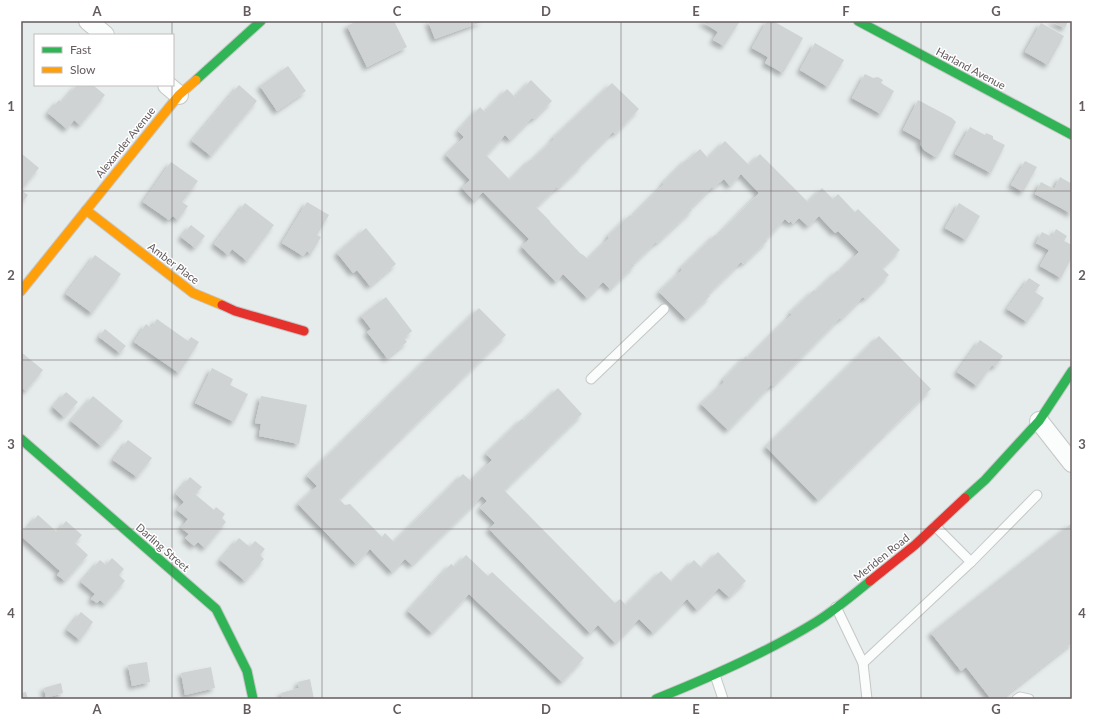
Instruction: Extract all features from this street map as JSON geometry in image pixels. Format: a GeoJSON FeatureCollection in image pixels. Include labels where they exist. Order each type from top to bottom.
{"type":"FeatureCollection","features":[{"type":"Feature","properties":{"kind":"street"},"geometry":{"type":"LineString","coordinates":[[88,21],[104,34]]}},
{"type":"Feature","properties":{"kind":"street","name":"Alexander Avenue"},"geometry":{"type":"LineString","coordinates":[[22,287],[86,210],[173,90],[261,21]]}},
{"type":"Feature","properties":{"kind":"street","name":"Harland Avenue"},"geometry":{"type":"LineString","coordinates":[[858,21],[1072,135]]}},
{"type":"Feature","properties":{"kind":"street","name":"Amber Place"},"geometry":{"type":"LineString","coordinates":[[86,210],[193,293],[235,311],[304,331]]}},
{"type":"Feature","properties":{"kind":"street","name":"Meriden Road"},"geometry":{"type":"LineString","coordinates":[[656,699],[714,675],[781,642],[817,621],[915,545],[985,480],[1039,421],[1072,371]]}},
{"type":"Feature","properties":{"kind":"street"},"geometry":{"type":"LineString","coordinates":[[1039,421],[1072,463]]}},
{"type":"Feature","properties":{"kind":"street","name":"Darling Street"},"geometry":{"type":"LineString","coordinates":[[21,440],[216,609],[247,671],[253,699]]}},
{"type":"Feature","properties":{"kind":"lane"},"geometry":{"type":"LineString","coordinates":[[591,379],[664,309]]}},
{"type":"Feature","properties":{"kind":"lane"},"geometry":{"type":"LineString","coordinates":[[863,664],[971,562],[1037,495]]}},
{"type":"Feature","properties":{"kind":"lane"},"geometry":{"type":"LineString","coordinates":[[935,526],[971,562]]}},
{"type":"Feature","properties":{"kind":"lane"},"geometry":{"type":"LineString","coordinates":[[836,607],[863,664],[867,699]]}},
{"type":"Feature","properties":{"kind":"lane"},"geometry":{"type":"LineString","coordinates":[[714,675],[723,699]]}},
{"type":"Feature","properties":{"kind":"lane"},"geometry":{"type":"LineString","coordinates":[[1017,699],[1020,697],[1029,699]]}},
{"type":"Feature","properties":{"kind":"building"},"geometry":{"type":"Polygon","coordinates":[[[357,21],[394,21],[407,47],[367,67],[347,26],[357,21]]]}},
{"type":"Feature","properties":{"kind":"building"},"geometry":{"type":"Polygon","coordinates":[[[428,21],[484,21],[435,39],[428,21]]]}},
{"type":"Feature","properties":{"kind":"building"},"geometry":{"type":"Polygon","coordinates":[[[701,21],[740,21],[724,46],[713,40],[718,32],[701,21]]]}},
{"type":"Feature","properties":{"kind":"building"},"geometry":{"type":"Polygon","coordinates":[[[767,21],[773,21],[803,38],[783,73],[765,63],[768,57],[752,48],[767,21]]]}},
{"type":"Feature","properties":{"kind":"building"},"geometry":{"type":"Polygon","coordinates":[[[1050,21],[1068,21],[1065,28],[1050,21]]]}},
{"type":"Feature","properties":{"kind":"building"},"geometry":{"type":"Polygon","coordinates":[[[1041,23],[1064,36],[1048,65],[1025,52],[1041,23]]]}},
{"type":"Feature","properties":{"kind":"building"},"geometry":{"type":"Polygon","coordinates":[[[815,43],[844,60],[828,87],[800,70],[815,43]]]}},
{"type":"Feature","properties":{"kind":"building"},"geometry":{"type":"Polygon","coordinates":[[[288,66],[306,91],[277,111],[260,86],[288,66]]]}},
{"type":"Feature","properties":{"kind":"building"},"geometry":{"type":"Polygon","coordinates":[[[865,74],[873,78],[878,77],[883,80],[881,83],[894,91],[881,114],[852,98],[865,74]]]}},
{"type":"Feature","properties":{"kind":"building"},"geometry":{"type":"Polygon","coordinates":[[[531,80],[552,101],[510,140],[505,135],[486,155],[510,180],[612,83],[639,109],[615,134],[613,132],[581,164],[582,165],[536,207],[581,254],[588,259],[609,238],[608,236],[630,215],[632,216],[687,159],[688,160],[700,149],[708,158],[725,141],[749,165],[760,154],[808,202],[822,188],[833,199],[838,194],[855,212],[858,209],[900,250],[882,268],[889,275],[865,299],[863,297],[841,319],[840,318],[773,386],[770,386],[728,430],[701,404],[724,382],[723,380],[746,356],[748,358],[792,314],[790,313],[814,290],[816,291],[838,270],[839,272],[859,252],[838,231],[835,233],[819,216],[808,226],[799,218],[793,224],[791,221],[789,223],[785,219],[766,239],[767,241],[743,264],[741,262],[708,294],[710,296],[686,319],[659,292],[682,270],[681,268],[716,234],[717,236],[759,193],[741,174],[730,186],[724,179],[713,188],[712,187],[691,208],[692,210],[633,264],[635,265],[610,289],[603,282],[587,298],[563,274],[556,282],[522,247],[529,239],[483,192],[474,201],[462,188],[470,180],[446,155],[464,137],[458,131],[480,107],[485,112],[507,89],[515,97],[531,80]]]}},
{"type":"Feature","properties":{"kind":"building"},"geometry":{"type":"Polygon","coordinates":[[[239,85],[257,101],[211,156],[192,141],[239,85]]]}},
{"type":"Feature","properties":{"kind":"building"},"geometry":{"type":"Polygon","coordinates":[[[76,86],[94,86],[105,95],[80,125],[74,120],[67,129],[48,113],[59,100],[62,102],[76,86]]]}},
{"type":"Feature","properties":{"kind":"building"},"geometry":{"type":"Polygon","coordinates":[[[918,100],[952,118],[956,122],[940,153],[935,157],[924,150],[920,144],[921,140],[903,130],[918,100]]]}},
{"type":"Feature","properties":{"kind":"building"},"geometry":{"type":"Polygon","coordinates":[[[970,127],[985,135],[986,133],[993,136],[993,139],[1005,145],[991,173],[955,154],[970,127]]]}},
{"type":"Feature","properties":{"kind":"building"},"geometry":{"type":"Polygon","coordinates":[[[21,153],[39,168],[21,190],[21,153]]]}},
{"type":"Feature","properties":{"kind":"building"},"geometry":{"type":"Polygon","coordinates":[[[1025,161],[1037,167],[1023,192],[1011,185],[1025,161]]]}},
{"type":"Feature","properties":{"kind":"building"},"geometry":{"type":"Polygon","coordinates":[[[171,162],[198,181],[182,202],[188,206],[178,220],[173,216],[169,220],[143,202],[171,162]]]}},
{"type":"Feature","properties":{"kind":"building"},"geometry":{"type":"Polygon","coordinates":[[[1060,177],[1072,184],[1072,214],[1035,194],[1041,182],[1054,189],[1060,177]]]}},
{"type":"Feature","properties":{"kind":"building"},"geometry":{"type":"Polygon","coordinates":[[[21,190],[28,195],[21,204],[21,190]]]}},
{"type":"Feature","properties":{"kind":"building"},"geometry":{"type":"Polygon","coordinates":[[[307,202],[329,215],[317,235],[321,237],[311,254],[307,251],[303,256],[282,243],[307,202]]]}},
{"type":"Feature","properties":{"kind":"building"},"geometry":{"type":"Polygon","coordinates":[[[245,203],[274,225],[247,261],[232,249],[228,255],[214,244],[245,203]]]}},
{"type":"Feature","properties":{"kind":"building"},"geometry":{"type":"Polygon","coordinates":[[[959,203],[980,216],[966,240],[945,228],[959,203]]]}},
{"type":"Feature","properties":{"kind":"building"},"geometry":{"type":"Polygon","coordinates":[[[191,225],[205,236],[195,248],[181,237],[191,225]]]}},
{"type":"Feature","properties":{"kind":"building"},"geometry":{"type":"Polygon","coordinates":[[[366,228],[396,264],[370,286],[357,270],[353,273],[337,253],[366,228]]]}},
{"type":"Feature","properties":{"kind":"building"},"geometry":{"type":"Polygon","coordinates":[[[1056,229],[1067,236],[1064,241],[1072,245],[1072,257],[1061,278],[1040,266],[1049,250],[1036,243],[1042,232],[1052,237],[1056,229]]]}},
{"type":"Feature","properties":{"kind":"building"},"geometry":{"type":"Polygon","coordinates":[[[95,255],[121,274],[92,313],[66,294],[95,255]]]}},
{"type":"Feature","properties":{"kind":"building"},"geometry":{"type":"Polygon","coordinates":[[[1029,278],[1040,285],[1035,292],[1044,298],[1027,322],[1007,309],[1029,278]]]}},
{"type":"Feature","properties":{"kind":"building"},"geometry":{"type":"Polygon","coordinates":[[[386,297],[412,331],[404,338],[407,342],[387,358],[367,332],[371,329],[361,316],[386,297]]]}},
{"type":"Feature","properties":{"kind":"building"},"geometry":{"type":"Polygon","coordinates":[[[479,308],[506,335],[339,499],[345,505],[350,504],[382,537],[385,533],[394,542],[463,474],[471,481],[492,460],[486,454],[522,419],[524,420],[558,388],[582,414],[504,490],[615,603],[620,599],[626,605],[661,571],[672,582],[694,560],[702,568],[718,552],[746,581],[729,597],[719,588],[697,610],[687,599],[653,633],[639,619],[615,643],[598,625],[590,633],[489,529],[495,523],[480,508],[487,501],[482,496],[412,565],[405,559],[392,572],[370,549],[356,564],[298,504],[317,486],[307,476],[479,308]]]}},
{"type":"Feature","properties":{"kind":"building"},"geometry":{"type":"Polygon","coordinates":[[[157,319],[188,341],[191,337],[199,342],[179,373],[134,342],[146,324],[151,328],[157,319]]]}},
{"type":"Feature","properties":{"kind":"building"},"geometry":{"type":"Polygon","coordinates":[[[105,329],[126,346],[120,353],[99,337],[105,329]]]}},
{"type":"Feature","properties":{"kind":"building"},"geometry":{"type":"Polygon","coordinates":[[[879,336],[931,389],[818,500],[766,447],[879,336]]]}},
{"type":"Feature","properties":{"kind":"building"},"geometry":{"type":"Polygon","coordinates":[[[980,340],[1003,356],[995,367],[992,365],[977,386],[957,372],[980,340]]]}},
{"type":"Feature","properties":{"kind":"building"},"geometry":{"type":"Polygon","coordinates":[[[21,352],[43,370],[26,391],[21,387],[21,352]]]}},
{"type":"Feature","properties":{"kind":"building"},"geometry":{"type":"Polygon","coordinates":[[[212,368],[233,379],[230,385],[248,394],[234,422],[195,403],[212,368]]]}},
{"type":"Feature","properties":{"kind":"building"},"geometry":{"type":"Polygon","coordinates":[[[66,392],[78,402],[64,417],[53,407],[66,392]]]}},
{"type":"Feature","properties":{"kind":"building"},"geometry":{"type":"Polygon","coordinates":[[[93,396],[123,421],[101,446],[71,421],[93,396]]]}},
{"type":"Feature","properties":{"kind":"building"},"geometry":{"type":"Polygon","coordinates":[[[261,396],[307,405],[299,444],[259,436],[261,424],[255,423],[261,396]]]}},
{"type":"Feature","properties":{"kind":"building"},"geometry":{"type":"Polygon","coordinates":[[[128,440],[152,458],[137,477],[113,460],[128,440]]]}},
{"type":"Feature","properties":{"kind":"building"},"geometry":{"type":"Polygon","coordinates":[[[190,477],[202,487],[195,494],[214,510],[216,507],[225,514],[222,518],[226,522],[205,548],[198,542],[194,546],[185,538],[189,534],[181,528],[188,519],[177,510],[184,502],[176,494],[190,477]]]}},
{"type":"Feature","properties":{"kind":"building"},"geometry":{"type":"Polygon","coordinates":[[[38,515],[57,532],[66,521],[82,535],[75,543],[88,555],[65,581],[57,575],[60,571],[21,536],[38,515]]]}},
{"type":"Feature","properties":{"kind":"building"},"geometry":{"type":"Polygon","coordinates":[[[1072,523],[1072,643],[1001,699],[991,699],[966,667],[961,671],[931,633],[1072,523]]]}},
{"type":"Feature","properties":{"kind":"building"},"geometry":{"type":"Polygon","coordinates":[[[239,538],[250,547],[255,541],[265,549],[260,555],[264,559],[245,581],[220,560],[239,538]]]}},
{"type":"Feature","properties":{"kind":"building"},"geometry":{"type":"Polygon","coordinates":[[[466,555],[488,576],[492,572],[584,658],[562,682],[469,594],[432,633],[408,611],[451,564],[455,567],[466,555]]]}},
{"type":"Feature","properties":{"kind":"building"},"geometry":{"type":"Polygon","coordinates":[[[112,558],[124,569],[119,575],[125,581],[105,604],[100,600],[97,603],[91,599],[95,594],[81,582],[100,560],[106,565],[112,558]]]}},
{"type":"Feature","properties":{"kind":"building"},"geometry":{"type":"Polygon","coordinates":[[[81,612],[93,622],[80,640],[67,630],[81,612]]]}},
{"type":"Feature","properties":{"kind":"building"},"geometry":{"type":"Polygon","coordinates":[[[147,662],[150,682],[132,686],[128,665],[147,662]]]}},
{"type":"Feature","properties":{"kind":"building"},"geometry":{"type":"Polygon","coordinates":[[[211,667],[215,688],[185,695],[181,673],[211,667]]]}},
{"type":"Feature","properties":{"kind":"building"},"geometry":{"type":"Polygon","coordinates":[[[310,679],[314,699],[282,699],[281,693],[299,688],[298,682],[310,679]]]}},
{"type":"Feature","properties":{"kind":"building"},"geometry":{"type":"Polygon","coordinates":[[[61,683],[63,693],[46,698],[44,688],[61,683]]]}},
{"type":"Feature","properties":{"kind":"building"},"geometry":{"type":"Polygon","coordinates":[[[26,692],[28,699],[21,699],[21,693],[26,692]]]}},
{"type":"Feature","properties":{"kind":"traffic: fast"},"geometry":{"type":"LineString","coordinates":[[196,80],[261,21]]}},
{"type":"Feature","properties":{"kind":"traffic: fast"},"geometry":{"type":"LineString","coordinates":[[858,21],[1072,135]]}},
{"type":"Feature","properties":{"kind":"traffic: fast"},"geometry":{"type":"LineString","coordinates":[[965,498],[985,480],[1039,421],[1072,371]]}},
{"type":"Feature","properties":{"kind":"traffic: fast"},"geometry":{"type":"LineString","coordinates":[[21,439],[216,609],[247,671],[253,699]]}},
{"type":"Feature","properties":{"kind":"traffic: fast"},"geometry":{"type":"LineString","coordinates":[[656,699],[718,673],[778,644],[823,617],[870,581]]}},
{"type":"Feature","properties":{"kind":"traffic: slow"},"geometry":{"type":"LineString","coordinates":[[21,291],[179,95],[196,80]]}},
{"type":"Feature","properties":{"kind":"traffic: slow"},"geometry":{"type":"LineString","coordinates":[[86,210],[193,293],[222,305]]}},
{"type":"Feature","properties":{"kind":"traffic: jam"},"geometry":{"type":"LineString","coordinates":[[222,305],[235,311],[304,331]]}},
{"type":"Feature","properties":{"kind":"traffic: jam"},"geometry":{"type":"LineString","coordinates":[[870,581],[915,545],[965,498]]}}]}
